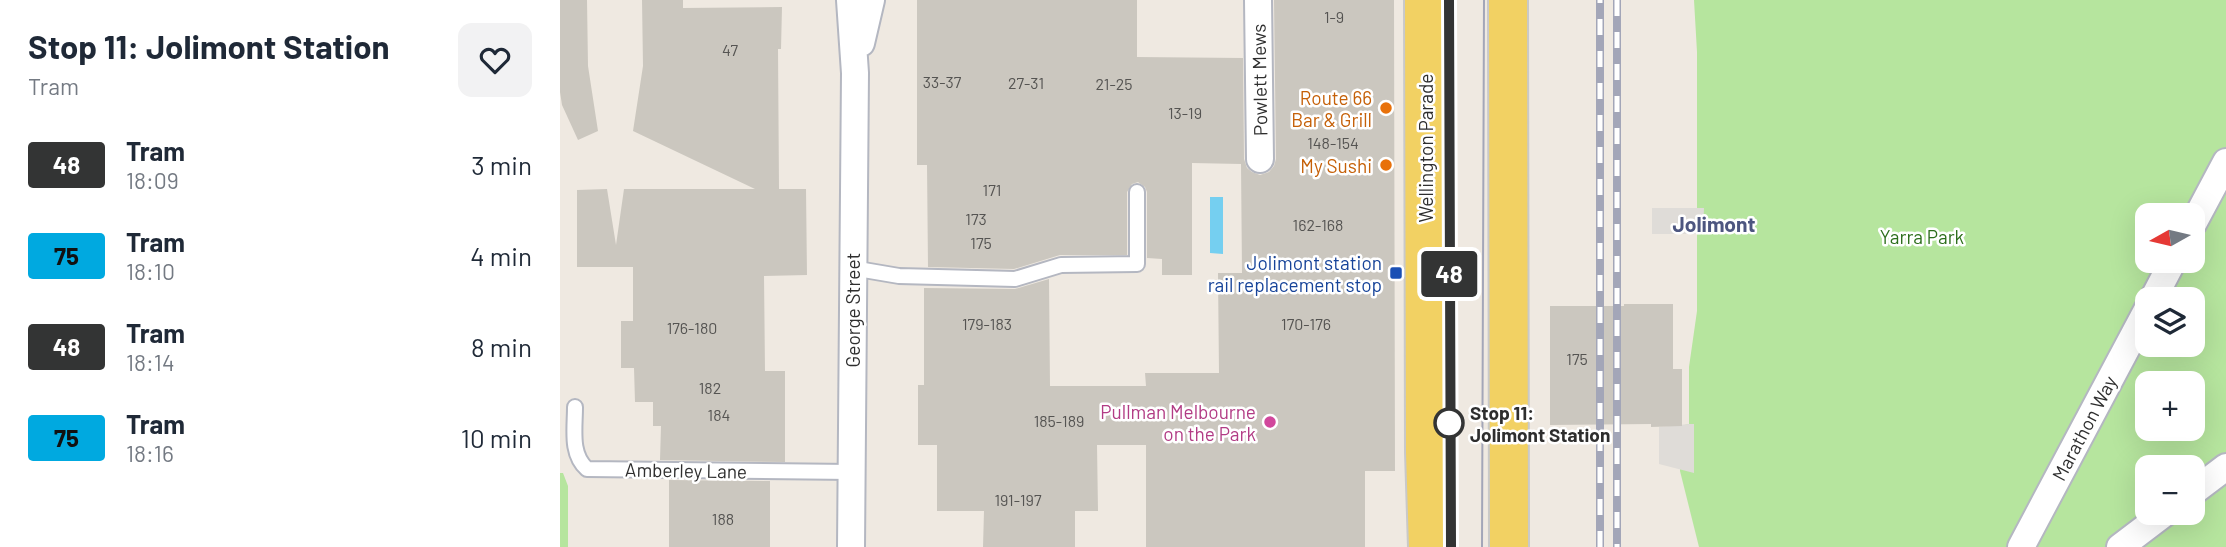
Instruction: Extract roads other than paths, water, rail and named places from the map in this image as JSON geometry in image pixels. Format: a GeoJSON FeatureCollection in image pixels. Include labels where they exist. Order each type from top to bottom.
{"type":"FeatureCollection","features":[{"type":"Feature","properties":{"kind":"main road","name":"Wellington Parade"},"geometry":{"type":"LineString","coordinates":[[1424,0],[1425,452],[1428,547]]}},
{"type":"Feature","properties":{"kind":"main road"},"geometry":{"type":"LineString","coordinates":[[1508,0],[1509,547]]}},
{"type":"Feature","properties":{"kind":"street","name":"George Street"},"geometry":{"type":"LineString","coordinates":[[850,0],[855,72],[851,547]]}},
{"type":"Feature","properties":{"kind":"street","name":"George Street"},"geometry":{"type":"LineString","coordinates":[[855,72],[871,0]]}},
{"type":"Feature","properties":{"kind":"street","name":"Powlett Mews"},"geometry":{"type":"LineString","coordinates":[[1258,0],[1260,159]]}},
{"type":"Feature","properties":{"kind":"street"},"geometry":{"type":"LineString","coordinates":[[2204,203],[2226,162]]}},
{"type":"Feature","properties":{"kind":"street","name":"Marathon Way"},"geometry":{"type":"LineString","coordinates":[[2021,547],[2135,333]]}},
{"type":"Feature","properties":{"kind":"street"},"geometry":{"type":"LineString","coordinates":[[2205,483],[2226,467]]}},
{"type":"Feature","properties":{"kind":"street"},"geometry":{"type":"LineString","coordinates":[[2120,547],[2149,525]]}},
{"type":"Feature","properties":{"kind":"lane"},"geometry":{"type":"LineString","coordinates":[[852,268],[899,276],[1014,279],[1061,265],[1137,264],[1137,192]]}},
{"type":"Feature","properties":{"kind":"lane","name":"Amberley Lane"},"geometry":{"type":"LineString","coordinates":[[575,407],[575,452],[578,462],[587,469],[852,472]]}},
{"type":"Feature","properties":{"kind":"water"},"geometry":{"type":"Polygon","coordinates":[[[1210,197],[1223,197],[1223,254],[1210,253],[1210,197]]]}},
{"type":"Feature","properties":{"kind":"tram line"},"geometry":{"type":"LineString","coordinates":[[1449,0],[1451,547]]}},
{"type":"Feature","properties":{"kind":"tram line","name":"48"},"geometry":{"type":"LineString","coordinates":[[1449,0],[1451,547]]}},
{"type":"Feature","properties":{"kind":"tram line"},"geometry":{"type":"LineString","coordinates":[[1482,547],[1484,0]]}},
{"type":"Feature","properties":{"kind":"railway"},"geometry":{"type":"LineString","coordinates":[[1600,0],[1600,547]]}},
{"type":"Feature","properties":{"kind":"railway"},"geometry":{"type":"LineString","coordinates":[[1617,0],[1617,547]]}},
{"type":"Feature","properties":{"kind":"place","name":"Route 66 Bar & Grill"},"geometry":{"type":"Point","coordinates":[1386,108]}},
{"type":"Feature","properties":{"kind":"place","name":"My Sushi"},"geometry":{"type":"Point","coordinates":[1386,165]}},
{"type":"Feature","properties":{"kind":"place","name":"Jolimont station rail replacement stop"},"geometry":{"type":"Point","coordinates":[1396,273]}},
{"type":"Feature","properties":{"kind":"place","name":"Pullman Melbourne on the Park"},"geometry":{"type":"Point","coordinates":[1270,422]}},
{"type":"Feature","properties":{"kind":"place","name":"Stop 11: Jolimont Station"},"geometry":{"type":"Point","coordinates":[1449,423]}},
{"type":"Feature","properties":{"kind":"district","name":"Jolimont"},"geometry":{"type":"Point","coordinates":[1714,223]}},
{"type":"Feature","properties":{"kind":"park label","name":"Yarra Park"},"geometry":{"type":"Point","coordinates":[1922,236]}}]}
